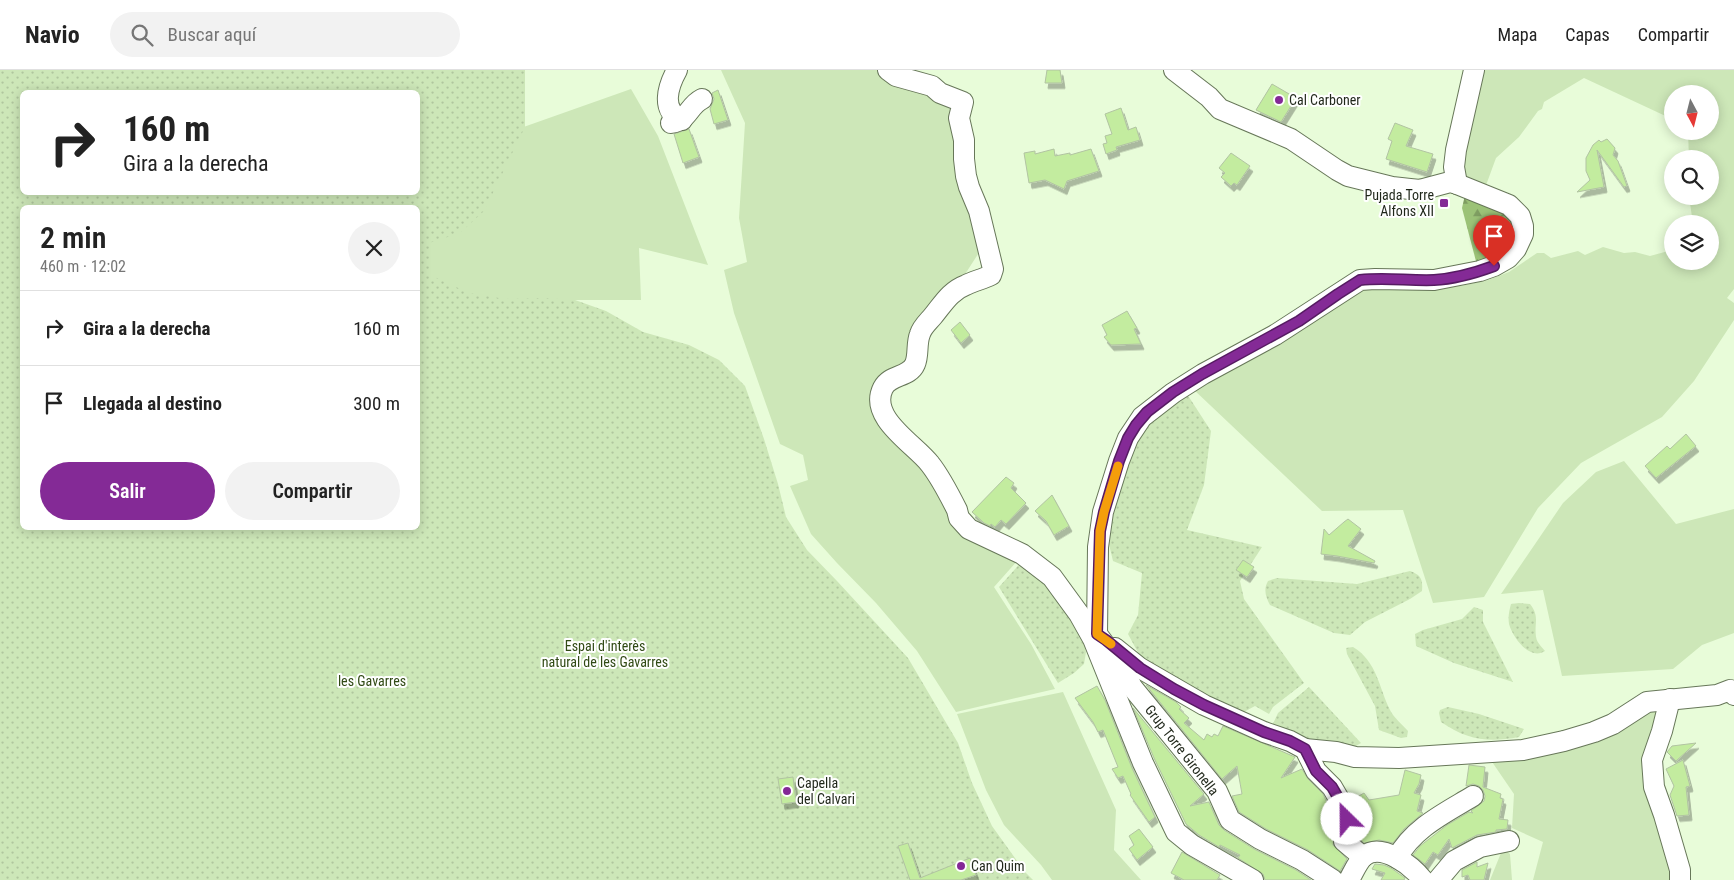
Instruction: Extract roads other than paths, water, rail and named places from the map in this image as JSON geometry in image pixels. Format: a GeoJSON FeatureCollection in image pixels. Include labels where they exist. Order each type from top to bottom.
{"type":"FeatureCollection","features":[{"type":"Feature","properties":{"kind":"street"},"geometry":{"type":"LineString","coordinates":[[677,70],[670,85],[668,106],[671,113],[682,120]]}},
{"type":"Feature","properties":{"kind":"street"},"geometry":{"type":"LineString","coordinates":[[888,70],[896,76],[932,86],[940,93],[963,102],[959,118],[964,140],[966,176],[979,211],[993,269],[990,275],[960,288],[942,303],[920,332],[916,361],[913,368],[907,373],[892,378],[883,387],[880,396],[882,406],[891,426],[923,455],[935,470],[962,522],[974,532],[1022,554],[1045,571],[1095,637]]}},
{"type":"Feature","properties":{"kind":"street"},"geometry":{"type":"LineString","coordinates":[[1095,637],[1100,531],[1104,512],[1128,438],[1147,412],[1180,388],[1235,355],[1283,330],[1360,280],[1434,280],[1480,271],[1508,258],[1516,249],[1523,234],[1520,216],[1509,205],[1457,184],[1450,182],[1420,190],[1410,190],[1348,176],[1290,139],[1220,109],[1209,97],[1174,70]]}},
{"type":"Feature","properties":{"kind":"street"},"geometry":{"type":"LineString","coordinates":[[1457,184],[1454,162],[1474,70]]}},
{"type":"Feature","properties":{"kind":"street"},"geometry":{"type":"LineString","coordinates":[[662,123],[682,120],[694,104],[702,99]]}},
{"type":"Feature","properties":{"kind":"street","name":"Grup Torre Gironella"},"geometry":{"type":"LineString","coordinates":[[1095,637],[1106,640],[1140,668],[1204,705],[1305,749],[1336,752],[1355,757],[1399,758],[1522,750],[1594,732],[1612,724],[1648,702],[1732,693]]}},
{"type":"Feature","properties":{"kind":"street","name":"Grup Torre Gironella"},"geometry":{"type":"LineString","coordinates":[[1095,637],[1143,763],[1176,832],[1192,845],[1253,880]]}},
{"type":"Feature","properties":{"kind":"street","name":"Grup Torre Gironella"},"geometry":{"type":"LineString","coordinates":[[1095,637],[1123,669],[1132,687],[1217,791],[1230,820],[1260,839],[1302,860],[1333,880]]}},
{"type":"Feature","properties":{"kind":"street"},"geometry":{"type":"LineString","coordinates":[[1670,699],[1652,760],[1654,787],[1680,870],[1680,880]]}},
{"type":"Feature","properties":{"kind":"street"},"geometry":{"type":"LineString","coordinates":[[1305,749],[1316,771],[1332,787],[1339,799],[1347,819],[1344,841],[1362,857]]}},
{"type":"Feature","properties":{"kind":"street"},"geometry":{"type":"LineString","coordinates":[[1397,858],[1404,845],[1427,824],[1473,796]]}},
{"type":"Feature","properties":{"kind":"street"},"geometry":{"type":"LineString","coordinates":[[1438,880],[1454,861],[1480,847],[1509,841]]}},
{"type":"Feature","properties":{"kind":"street"},"geometry":{"type":"LineString","coordinates":[[1349,880],[1362,857],[1370,853],[1386,853],[1397,858],[1416,872],[1423,880]]}},
{"type":"Feature","properties":{"kind":"place","name":"Cal Carboner"},"geometry":{"type":"Point","coordinates":[1279,100]}},
{"type":"Feature","properties":{"kind":"place","name":"Pujada Torre Alfons XII"},"geometry":{"type":"Point","coordinates":[1444,203]}},
{"type":"Feature","properties":{"kind":"place","name":"Capella del Calvari"},"geometry":{"type":"Point","coordinates":[787,791]}},
{"type":"Feature","properties":{"kind":"place","name":"Can Quim"},"geometry":{"type":"Point","coordinates":[961,866]}},
{"type":"Feature","properties":{"kind":"park label","name":"Espai d'interès natural de les Gavarres"},"geometry":{"type":"Point","coordinates":[605,654]}},
{"type":"Feature","properties":{"kind":"park label","name":"les Gavarres"},"geometry":{"type":"Point","coordinates":[372,681]}}]}
